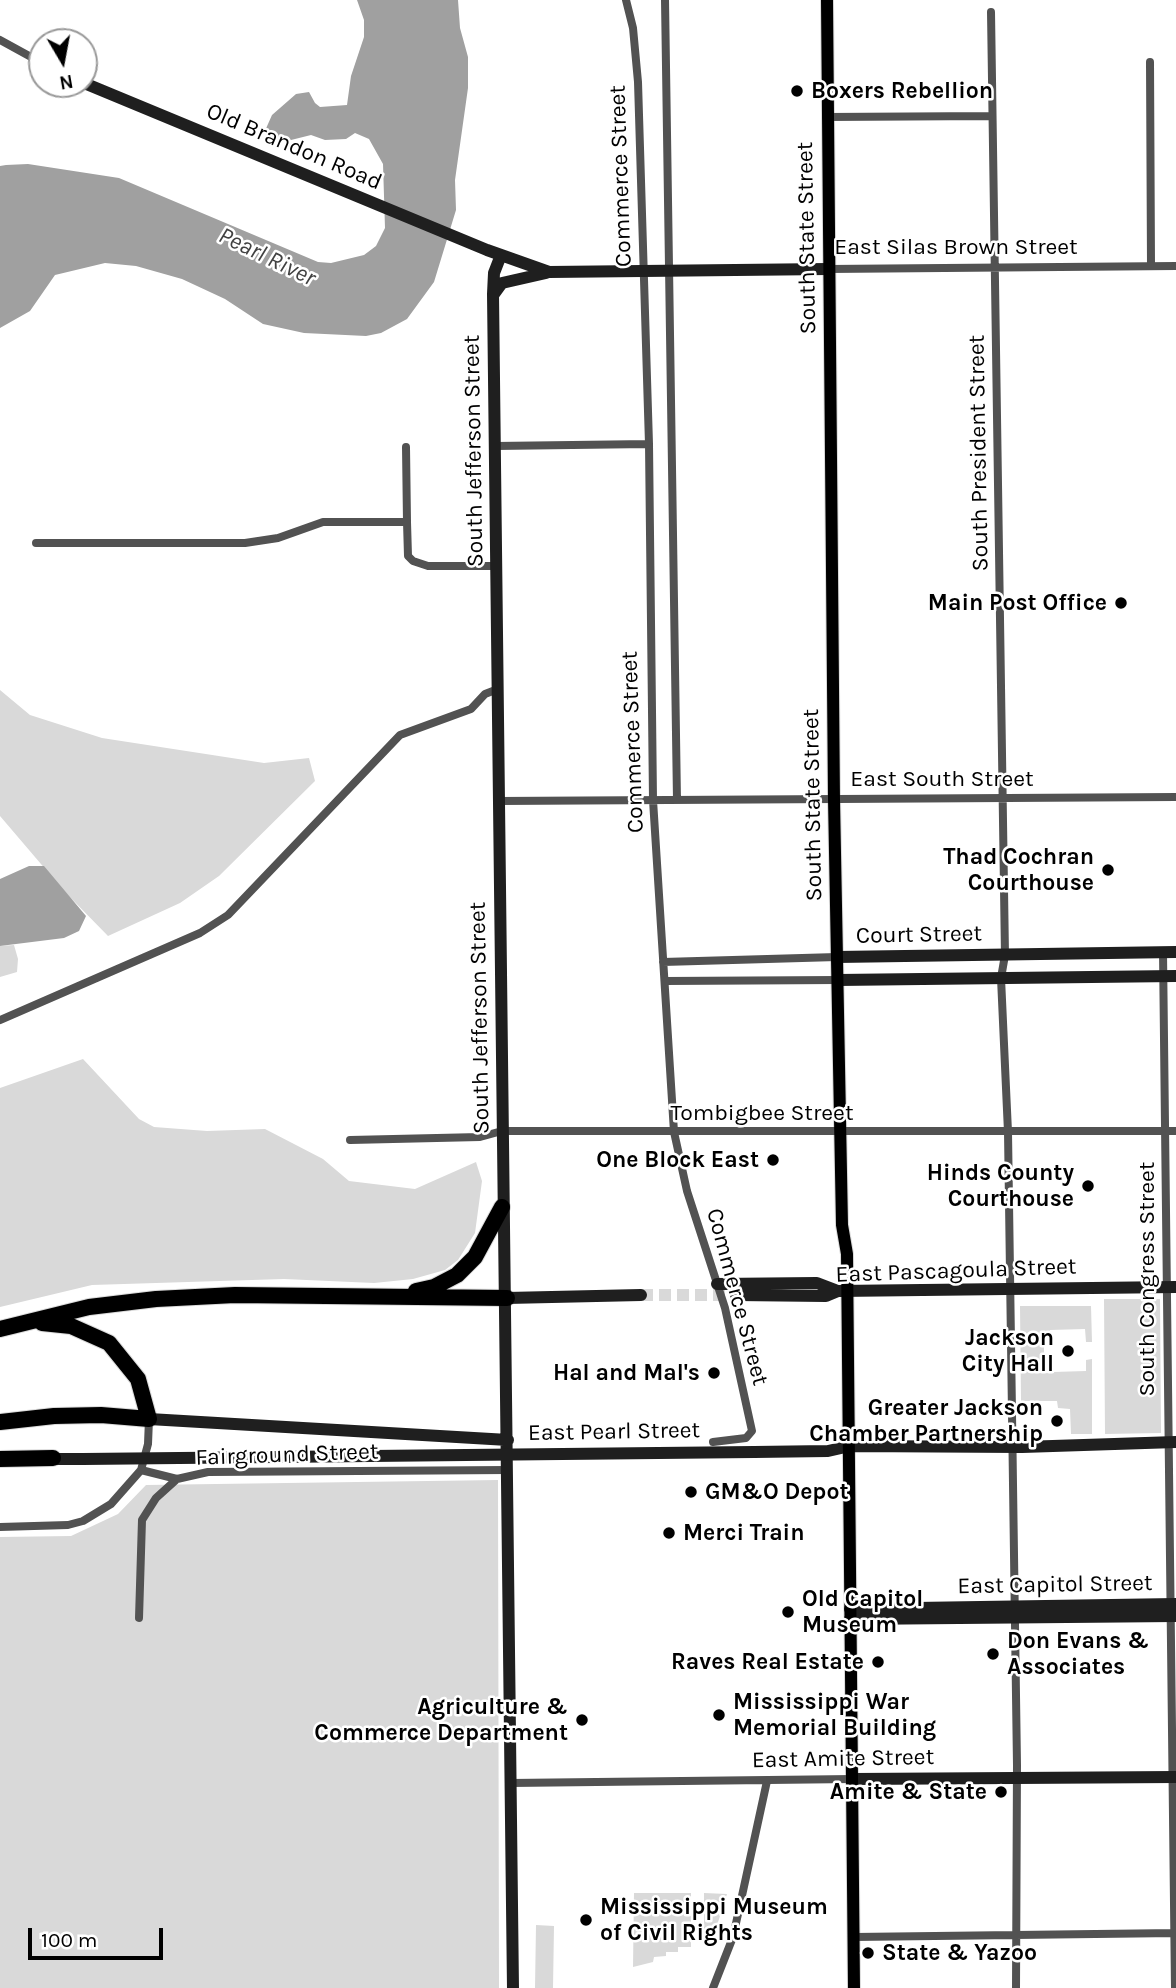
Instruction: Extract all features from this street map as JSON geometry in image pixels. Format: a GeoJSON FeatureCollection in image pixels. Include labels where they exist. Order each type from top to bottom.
{"type":"FeatureCollection","features":[{"type":"Feature","properties":{"kind":"highway"},"geometry":{"type":"LineString","coordinates":[[387,1297],[434,1287],[457,1275],[475,1257],[502,1207]]}},
{"type":"Feature","properties":{"kind":"highway"},"geometry":{"type":"LineString","coordinates":[[0,1329],[89,1307],[156,1299],[235,1296],[507,1298]]}},
{"type":"Feature","properties":{"kind":"highway"},"geometry":{"type":"LineString","coordinates":[[0,1422],[66,1415],[149,1419],[138,1379],[109,1343],[71,1326],[27,1322]]}},
{"type":"Feature","properties":{"kind":"highway"},"geometry":{"type":"LineString","coordinates":[[0,1459],[52,1458]]}},
{"type":"Feature","properties":{"kind":"main road","name":"South State Street"},"geometry":{"type":"LineString","coordinates":[[827,0],[834,799],[843,1291],[850,1446],[847,1461],[854,1988]]}},
{"type":"Feature","properties":{"kind":"street","name":"Commerce Street"},"geometry":{"type":"LineString","coordinates":[[626,0],[633,28],[638,82],[649,444],[653,800],[674,1132],[687,1191],[717,1284],[752,1431],[746,1438],[713,1442]]}},
{"type":"Feature","properties":{"kind":"street","name":"Commerce Street"},"geometry":{"type":"LineString","coordinates":[[665,0],[677,800]]}},
{"type":"Feature","properties":{"kind":"street","name":"South President Street"},"geometry":{"type":"LineString","coordinates":[[991,12],[1005,955],[1001,978],[1007,1132],[1017,1778],[1016,1988]]}},
{"type":"Feature","properties":{"kind":"street"},"geometry":{"type":"LineString","coordinates":[[0,40],[28,55]]}},
{"type":"Feature","properties":{"kind":"street"},"geometry":{"type":"LineString","coordinates":[[1150,62],[1151,266]]}},
{"type":"Feature","properties":{"kind":"street","name":"Old Brandon Road"},"geometry":{"type":"LineString","coordinates":[[98,88],[487,250]]}},
{"type":"Feature","properties":{"kind":"street"},"geometry":{"type":"LineString","coordinates":[[826,117],[991,116]]}},
{"type":"Feature","properties":{"kind":"street","name":"East Silas Brown Street"},"geometry":{"type":"LineString","coordinates":[[487,250],[549,272],[669,273],[1176,266]]}},
{"type":"Feature","properties":{"kind":"street","name":"South Jefferson Street"},"geometry":{"type":"LineString","coordinates":[[501,255],[494,273],[493,294],[502,1207],[507,1298],[513,1988]]}},
{"type":"Feature","properties":{"kind":"street"},"geometry":{"type":"LineString","coordinates":[[493,294],[502,282],[549,272]]}},
{"type":"Feature","properties":{"kind":"street"},"geometry":{"type":"LineString","coordinates":[[495,446],[649,444]]}},
{"type":"Feature","properties":{"kind":"street"},"geometry":{"type":"LineString","coordinates":[[406,447],[408,556],[413,561],[428,566],[496,566]]}},
{"type":"Feature","properties":{"kind":"street"},"geometry":{"type":"LineString","coordinates":[[36,543],[245,543],[278,537],[323,522],[407,522]]}},
{"type":"Feature","properties":{"kind":"street"},"geometry":{"type":"LineString","coordinates":[[0,1020],[200,933],[228,915],[400,735],[471,709],[485,694],[498,689]]}},
{"type":"Feature","properties":{"kind":"street","name":"East South Street"},"geometry":{"type":"LineString","coordinates":[[499,801],[1176,797]]}},
{"type":"Feature","properties":{"kind":"street","name":"Court Street"},"geometry":{"type":"LineString","coordinates":[[663,962],[1169,952]]}},
{"type":"Feature","properties":{"kind":"street","name":"South Congress Street"},"geometry":{"type":"LineString","coordinates":[[1169,952],[1162,976],[1172,1287],[1175,1988]]}},
{"type":"Feature","properties":{"kind":"street","name":"Court Street"},"geometry":{"type":"LineString","coordinates":[[665,981],[1176,975]]}},
{"type":"Feature","properties":{"kind":"street","name":"Tombigbee Street"},"geometry":{"type":"LineString","coordinates":[[349,1140],[480,1137],[502,1132],[1176,1131]]}},
{"type":"Feature","properties":{"kind":"street"},"geometry":{"type":"LineString","coordinates":[[717,1284],[817,1283],[843,1291]]}},
{"type":"Feature","properties":{"kind":"street","name":"East Pascagoula Street"},"geometry":{"type":"LineString","coordinates":[[736,1295],[826,1296],[843,1291],[1172,1287]]}},
{"type":"Feature","properties":{"kind":"street"},"geometry":{"type":"LineString","coordinates":[[507,1298],[641,1295]]}},
{"type":"Feature","properties":{"kind":"street"},"geometry":{"type":"LineString","coordinates":[[0,1527],[68,1525],[83,1521],[111,1504],[141,1470],[148,1444],[149,1419],[508,1440]]}},
{"type":"Feature","properties":{"kind":"street","name":"East Pearl Street"},"geometry":{"type":"LineString","coordinates":[[0,1466],[52,1458],[83,1460],[754,1452],[828,1451],[850,1446],[1012,1447],[1172,1443]]}},
{"type":"Feature","properties":{"kind":"street"},"geometry":{"type":"LineString","coordinates":[[141,1470],[177,1479]]}},
{"type":"Feature","properties":{"kind":"street","name":"Fairground Street"},"geometry":{"type":"LineString","coordinates":[[139,1618],[142,1520],[156,1498],[177,1479],[208,1472],[508,1470]]}},
{"type":"Feature","properties":{"kind":"street","name":"East Capitol Street"},"geometry":{"type":"LineString","coordinates":[[850,1614],[1173,1610]]}},
{"type":"Feature","properties":{"kind":"street","name":"East Amite Street"},"geometry":{"type":"LineString","coordinates":[[511,1783],[1175,1777]]}},
{"type":"Feature","properties":{"kind":"street"},"geometry":{"type":"LineString","coordinates":[[713,1988],[733,1937],[767,1781]]}},
{"type":"Feature","properties":{"kind":"street"},"geometry":{"type":"LineString","coordinates":[[854,1937],[1175,1933]]}},
{"type":"Feature","properties":{"kind":"shaded area"},"geometry":{"type":"Polygon","coordinates":[[[0,690],[30,715],[102,738],[264,763],[309,758],[315,781],[219,876],[180,903],[108,936],[64,891],[0,816],[0,690]]]}},
{"type":"Feature","properties":{"kind":"shaded area"},"geometry":{"type":"Polygon","coordinates":[[[14,945],[18,959],[17,972],[0,977],[0,946],[14,945]]]}},
{"type":"Feature","properties":{"kind":"shaded area"},"geometry":{"type":"Polygon","coordinates":[[[83,1059],[139,1119],[154,1127],[207,1131],[265,1129],[323,1159],[349,1181],[415,1189],[476,1162],[482,1181],[475,1233],[458,1260],[445,1270],[413,1279],[374,1283],[284,1279],[92,1285],[0,1307],[0,1088],[83,1059]]]}},
{"type":"Feature","properties":{"kind":"shaded area"},"geometry":{"type":"Polygon","coordinates":[[[1104,1299],[1160,1299],[1161,1433],[1105,1434],[1104,1299]]]}},
{"type":"Feature","properties":{"kind":"shaded area"},"geometry":{"type":"Polygon","coordinates":[[[1020,1306],[1091,1306],[1092,1342],[1086,1342],[1085,1329],[1050,1330],[1050,1341],[1044,1342],[1044,1359],[1052,1360],[1053,1372],[1086,1371],[1086,1360],[1092,1359],[1092,1434],[1071,1434],[1070,1409],[1058,1408],[1057,1401],[1021,1401],[1020,1306]]]}},
{"type":"Feature","properties":{"kind":"shaded area"},"geometry":{"type":"Polygon","coordinates":[[[498,1480],[499,1988],[0,1988],[0,1537],[71,1536],[118,1514],[146,1485],[498,1480]]]}},
{"type":"Feature","properties":{"kind":"shaded area"},"geometry":{"type":"Polygon","coordinates":[[[634,1893],[691,1893],[691,1947],[678,1947],[678,1952],[666,1952],[666,1956],[654,1957],[653,1962],[633,1967],[634,1893]]]}},
{"type":"Feature","properties":{"kind":"shaded area"},"geometry":{"type":"Polygon","coordinates":[[[704,1893],[727,1894],[712,1941],[704,1942],[704,1893]]]}},
{"type":"Feature","properties":{"kind":"shaded area"},"geometry":{"type":"Polygon","coordinates":[[[536,1925],[554,1926],[553,1988],[535,1988],[536,1925]]]}},
{"type":"Feature","properties":{"kind":"water","name":"Pearl River"},"geometry":{"type":"Polygon","coordinates":[[[357,0],[458,0],[460,28],[468,57],[468,88],[455,180],[456,210],[434,282],[407,319],[381,333],[366,336],[304,333],[263,324],[225,299],[182,279],[136,266],[105,263],[55,275],[30,311],[0,328],[0,166],[28,164],[119,178],[318,262],[331,263],[364,255],[376,246],[385,228],[383,164],[369,139],[355,133],[346,139],[325,140],[311,135],[283,142],[270,140],[264,133],[272,115],[296,94],[309,92],[320,107],[347,105],[351,76],[364,37],[364,20],[357,0]]]}},
{"type":"Feature","properties":{"kind":"water"},"geometry":{"type":"Polygon","coordinates":[[[29,866],[44,866],[86,916],[79,931],[64,938],[0,946],[0,879],[29,866]]]}},
{"type":"Feature","properties":{"kind":"tunnel"},"geometry":{"type":"LineString","coordinates":[[641,1295],[736,1295]]}},
{"type":"Feature","properties":{"kind":"place","name":"Boxers Rebellion"},"geometry":{"type":"Point","coordinates":[797,91]}},
{"type":"Feature","properties":{"kind":"place","name":"Main Post Office"},"geometry":{"type":"Point","coordinates":[1121,603]}},
{"type":"Feature","properties":{"kind":"place","name":"Thad Cochran Courthouse"},"geometry":{"type":"Point","coordinates":[1108,870]}},
{"type":"Feature","properties":{"kind":"place","name":"One Block East"},"geometry":{"type":"Point","coordinates":[773,1160]}},
{"type":"Feature","properties":{"kind":"place","name":"Hinds County Courthouse"},"geometry":{"type":"Point","coordinates":[1088,1186]}},
{"type":"Feature","properties":{"kind":"place","name":"Jackson City Hall"},"geometry":{"type":"Point","coordinates":[1068,1351]}},
{"type":"Feature","properties":{"kind":"place","name":"Hal and Mal's"},"geometry":{"type":"Point","coordinates":[714,1373]}},
{"type":"Feature","properties":{"kind":"place","name":"Greater Jackson Chamber Partnership"},"geometry":{"type":"Point","coordinates":[1057,1421]}},
{"type":"Feature","properties":{"kind":"place","name":"GM&O Depot"},"geometry":{"type":"Point","coordinates":[691,1492]}},
{"type":"Feature","properties":{"kind":"place","name":"Merci Train"},"geometry":{"type":"Point","coordinates":[669,1533]}},
{"type":"Feature","properties":{"kind":"place","name":"Old Capitol Museum"},"geometry":{"type":"Point","coordinates":[788,1612]}},
{"type":"Feature","properties":{"kind":"place","name":"Don Evans & Associates"},"geometry":{"type":"Point","coordinates":[993,1654]}},
{"type":"Feature","properties":{"kind":"place","name":"Raves Real Estate"},"geometry":{"type":"Point","coordinates":[878,1662]}},
{"type":"Feature","properties":{"kind":"place","name":"Mississippi War Memorial Building"},"geometry":{"type":"Point","coordinates":[719,1715]}},
{"type":"Feature","properties":{"kind":"place","name":"Agriculture & Commerce Department"},"geometry":{"type":"Point","coordinates":[582,1720]}},
{"type":"Feature","properties":{"kind":"place","name":"Amite & State"},"geometry":{"type":"Point","coordinates":[1001,1792]}},
{"type":"Feature","properties":{"kind":"place","name":"Mississippi Museum of Civil Rights"},"geometry":{"type":"Point","coordinates":[586,1920]}},
{"type":"Feature","properties":{"kind":"place","name":"State & Yazoo"},"geometry":{"type":"Point","coordinates":[868,1953]}}]}
